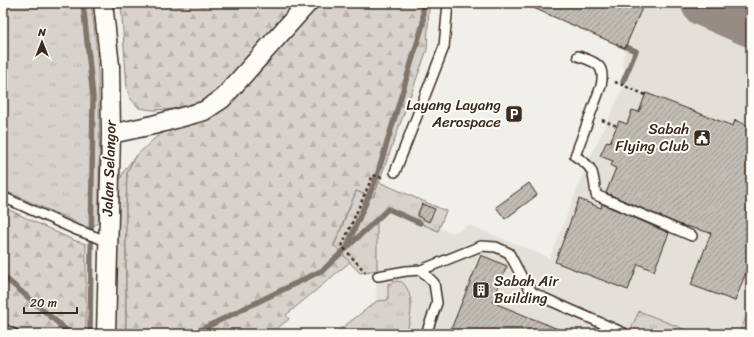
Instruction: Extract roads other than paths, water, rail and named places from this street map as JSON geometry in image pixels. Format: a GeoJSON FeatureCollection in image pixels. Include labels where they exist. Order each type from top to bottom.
{"type":"FeatureCollection","features":[{"type":"Feature","properties":{"kind":"street","name":"Jalan Selangor"},"geometry":{"type":"LineString","coordinates":[[103,3],[110,66],[111,134],[107,241],[106,334]]}},
{"type":"Feature","properties":{"kind":"street"},"geometry":{"type":"LineString","coordinates":[[111,134],[153,125],[204,111],[222,98],[308,3]]}},
{"type":"Feature","properties":{"kind":"lane"},"geometry":{"type":"LineString","coordinates":[[395,172],[444,47],[448,3]]}},
{"type":"Feature","properties":{"kind":"lane"},"geometry":{"type":"LineString","coordinates":[[578,56],[596,63],[602,69],[603,77],[601,86],[574,156],[588,164],[593,174],[596,195],[692,236]]}},
{"type":"Feature","properties":{"kind":"lane"},"geometry":{"type":"LineString","coordinates":[[3,197],[74,229],[107,241]]}},
{"type":"Feature","properties":{"kind":"lane"},"geometry":{"type":"LineString","coordinates":[[378,276],[421,270],[481,246],[496,247],[509,253],[524,281],[532,292],[625,334]]}},
{"type":"Feature","properties":{"kind":"lane"},"geometry":{"type":"LineString","coordinates":[[421,270],[434,283],[437,303],[426,334]]}},
{"type":"Feature","properties":{"kind":"lane"},"geometry":{"type":"LineString","coordinates":[[3,329],[14,334]]}},
{"type":"Feature","properties":{"kind":"waterway"},"geometry":{"type":"LineString","coordinates":[[83,3],[93,97],[90,334]]}},
{"type":"Feature","properties":{"kind":"waterway"},"geometry":{"type":"LineString","coordinates":[[348,244],[376,179],[423,24],[423,3]]}},
{"type":"Feature","properties":{"kind":"waterway"},"geometry":{"type":"LineString","coordinates":[[619,44],[636,51],[623,82]]}},
{"type":"Feature","properties":{"kind":"waterway"},"geometry":{"type":"LineString","coordinates":[[192,334],[323,270],[388,209],[420,223]]}},
{"type":"Feature","properties":{"kind":"waterway"},"geometry":{"type":"LineString","coordinates":[[3,276],[71,334]]}},
{"type":"Feature","properties":{"kind":"place","name":"Layang Layang Aerospace"},"geometry":{"type":"Point","coordinates":[514,114]}},
{"type":"Feature","properties":{"kind":"place","name":"Sabah Flying Club"},"geometry":{"type":"Point","coordinates":[702,138]}},
{"type":"Feature","properties":{"kind":"place","name":"Sabah Air Building"},"geometry":{"type":"Point","coordinates":[481,290]}}]}
